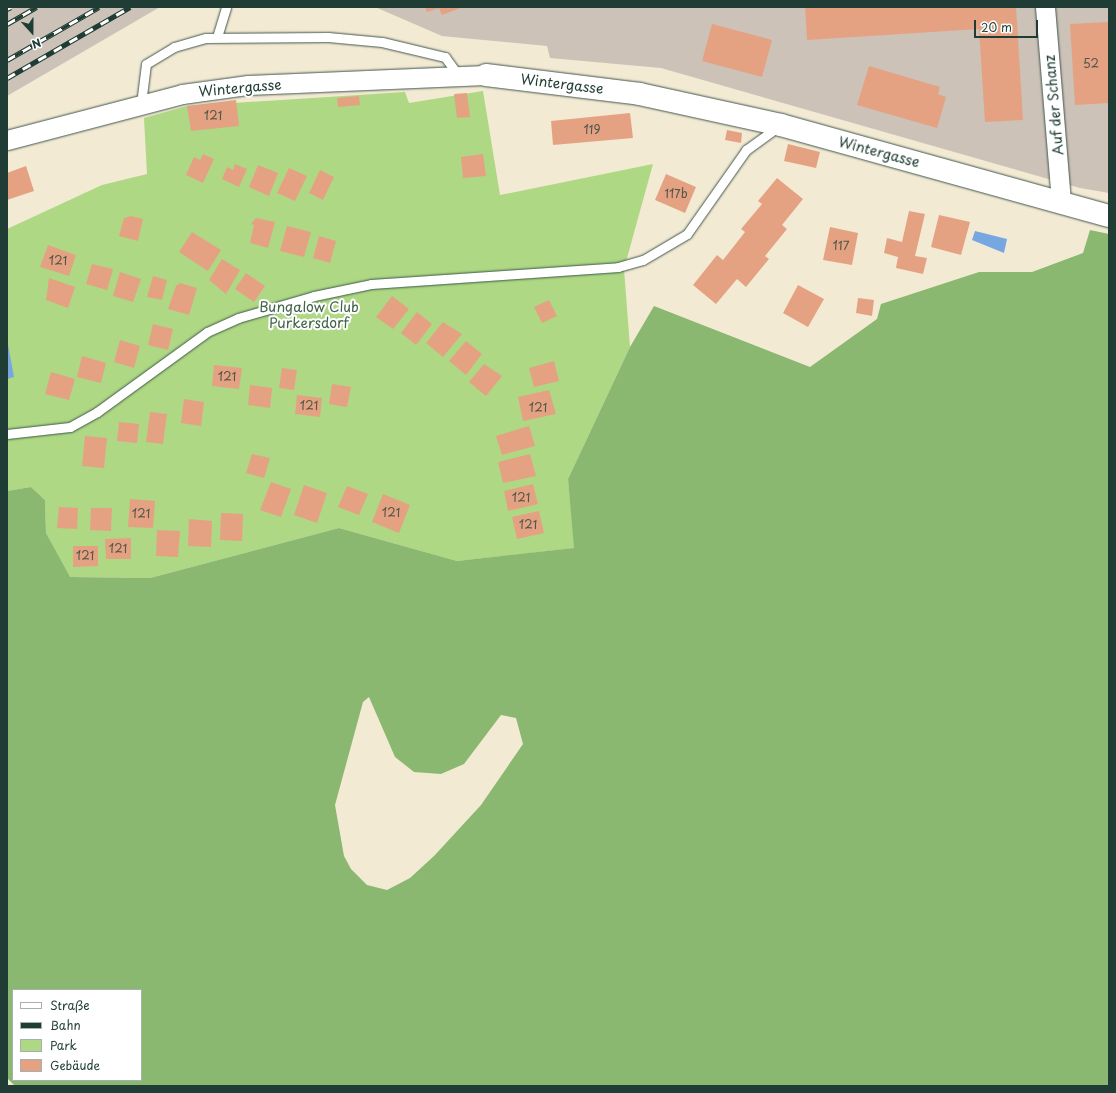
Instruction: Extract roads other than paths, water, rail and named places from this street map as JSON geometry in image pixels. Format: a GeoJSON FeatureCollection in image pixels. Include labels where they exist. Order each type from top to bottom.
{"type":"FeatureCollection","features":[{"type":"Feature","properties":{"kind":"street","name":"Auf der Schanz"},"geometry":{"type":"LineString","coordinates":[[1045,7],[1061,203]]}},
{"type":"Feature","properties":{"kind":"street","name":"Wintergasse"},"geometry":{"type":"LineString","coordinates":[[7,140],[141,104],[248,85],[486,75],[640,94],[781,125],[1109,216]]}},
{"type":"Feature","properties":{"kind":"lane"},"geometry":{"type":"LineString","coordinates":[[217,37],[226,7]]}},
{"type":"Feature","properties":{"kind":"lane"},"geometry":{"type":"LineString","coordinates":[[141,104],[146,64],[174,47],[217,37],[328,37],[382,42],[445,57],[460,77]]}},
{"type":"Feature","properties":{"kind":"lane"},"geometry":{"type":"LineString","coordinates":[[7,434],[70,427],[97,412],[207,332],[238,318],[314,296],[371,284],[618,267],[643,260],[687,234],[746,150],[781,125]]}},
{"type":"Feature","properties":{"kind":"water"},"geometry":{"type":"Polygon","coordinates":[[[975,231],[1007,239],[1004,253],[972,240],[975,231]]]}},
{"type":"Feature","properties":{"kind":"water"},"geometry":{"type":"Polygon","coordinates":[[[7,339],[14,377],[7,379],[7,339]]]}},
{"type":"Feature","properties":{"kind":"railway"},"geometry":{"type":"LineString","coordinates":[[7,9],[11,7]]}},
{"type":"Feature","properties":{"kind":"railway"},"geometry":{"type":"LineString","coordinates":[[7,24],[37,7]]}},
{"type":"Feature","properties":{"kind":"railway"},"geometry":{"type":"LineString","coordinates":[[7,60],[99,7]]}},
{"type":"Feature","properties":{"kind":"railway"},"geometry":{"type":"LineString","coordinates":[[7,78],[130,7]]}},
{"type":"Feature","properties":{"kind":"park label","name":"Bungalow Club Purkersdorf"},"geometry":{"type":"Point","coordinates":[309,316]}}]}
